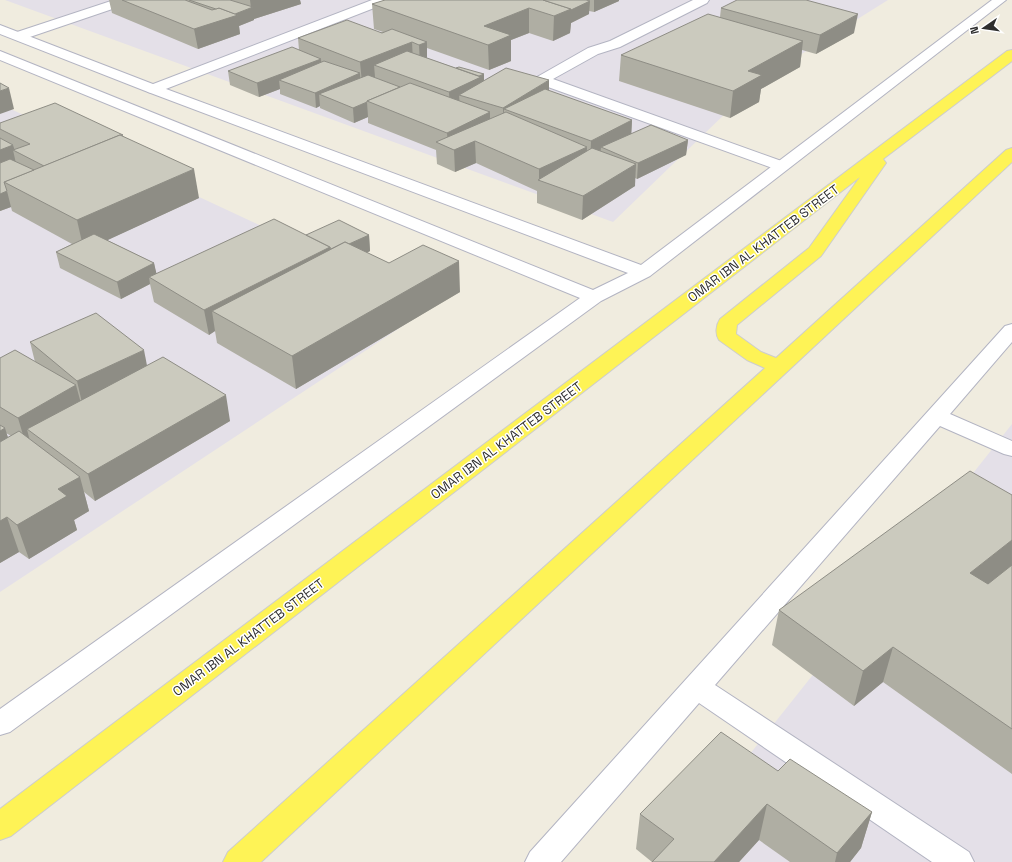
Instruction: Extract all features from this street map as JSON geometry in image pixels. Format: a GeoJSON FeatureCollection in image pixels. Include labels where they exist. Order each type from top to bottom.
{"type":"FeatureCollection","features":[{"type":"Feature","properties":{"kind":"main road","name":"OMAR IBN AL KHATTEB STREET"},"geometry":{"type":"LineString","coordinates":[[0,828],[1012,54]]}},
{"type":"Feature","properties":{"kind":"main road"},"geometry":{"type":"LineString","coordinates":[[780,367],[754,356],[726,336],[727,323],[815,252],[890,146]]}},
{"type":"Feature","properties":{"kind":"main road"},"geometry":{"type":"LineString","coordinates":[[239,862],[1012,153]]}},
{"type":"Feature","properties":{"kind":"street"},"geometry":{"type":"LineString","coordinates":[[19,36],[126,0]]}},
{"type":"Feature","properties":{"kind":"street"},"geometry":{"type":"LineString","coordinates":[[153,89],[384,0]]}},
{"type":"Feature","properties":{"kind":"street"},"geometry":{"type":"LineString","coordinates":[[703,0],[615,44],[593,51],[542,80],[781,166]]}},
{"type":"Feature","properties":{"kind":"street"},"geometry":{"type":"LineString","coordinates":[[0,724],[594,297],[642,272],[1000,0]]}},
{"type":"Feature","properties":{"kind":"street"},"geometry":{"type":"LineString","coordinates":[[0,29],[153,89],[642,272]]}},
{"type":"Feature","properties":{"kind":"street"},"geometry":{"type":"LineString","coordinates":[[0,54],[594,297]]}},
{"type":"Feature","properties":{"kind":"street"},"geometry":{"type":"LineString","coordinates":[[541,862],[1012,330]]}},
{"type":"Feature","properties":{"kind":"street"},"geometry":{"type":"LineString","coordinates":[[937,416],[1012,449]]}},
{"type":"Feature","properties":{"kind":"street"},"geometry":{"type":"LineString","coordinates":[[696,686],[958,862]]}},
{"type":"Feature","properties":{"kind":"shaded area"},"geometry":{"type":"Polygon","coordinates":[[[5,0],[888,0],[760,80],[613,222],[5,0]]]}},
{"type":"Feature","properties":{"kind":"shaded area"},"geometry":{"type":"Polygon","coordinates":[[[0,104],[433,306],[0,592],[0,104]]]}},
{"type":"Feature","properties":{"kind":"shaded area"},"geometry":{"type":"Polygon","coordinates":[[[1012,424],[1012,862],[664,862],[936,520],[1012,424]]]}},
{"type":"Feature","properties":{"kind":"building"},"geometry":{"type":"Polygon","coordinates":[[[122,0],[185,0],[212,10],[219,8],[238,15],[194,29],[122,0]]]}},
{"type":"Feature","properties":{"kind":"building"},"geometry":{"type":"Polygon","coordinates":[[[189,0],[230,0],[253,7],[235,14],[189,0]]]}},
{"type":"Feature","properties":{"kind":"building"},"geometry":{"type":"Polygon","coordinates":[[[385,0],[543,0],[571,9],[554,16],[529,8],[484,26],[511,35],[488,45],[372,4],[385,0]]]}},
{"type":"Feature","properties":{"kind":"building"},"geometry":{"type":"Polygon","coordinates":[[[543,0],[586,0],[590,1],[571,10],[543,0]]]}},
{"type":"Feature","properties":{"kind":"building"},"geometry":{"type":"Polygon","coordinates":[[[737,0],[806,0],[858,14],[820,35],[721,8],[737,0]]]}},
{"type":"Feature","properties":{"kind":"building"},"geometry":{"type":"Polygon","coordinates":[[[708,14],[803,41],[748,71],[762,75],[733,91],[621,55],[708,14]]]}},
{"type":"Feature","properties":{"kind":"building"},"geometry":{"type":"Polygon","coordinates":[[[347,20],[382,33],[392,29],[427,42],[419,45],[412,42],[360,62],[298,38],[347,20]]]}},
{"type":"Feature","properties":{"kind":"building"},"geometry":{"type":"Polygon","coordinates":[[[292,47],[321,59],[257,83],[228,71],[292,47]]]}},
{"type":"Feature","properties":{"kind":"building"},"geometry":{"type":"Polygon","coordinates":[[[407,51],[481,77],[449,92],[374,65],[407,51]]]}},
{"type":"Feature","properties":{"kind":"building"},"geometry":{"type":"Polygon","coordinates":[[[324,61],[360,73],[315,93],[279,80],[324,61]]]}},
{"type":"Feature","properties":{"kind":"building"},"geometry":{"type":"Polygon","coordinates":[[[459,67],[484,74],[479,76],[456,68],[459,67]]]}},
{"type":"Feature","properties":{"kind":"building"},"geometry":{"type":"Polygon","coordinates":[[[506,68],[549,80],[503,108],[459,95],[506,68]]]}},
{"type":"Feature","properties":{"kind":"building"},"geometry":{"type":"Polygon","coordinates":[[[368,75],[400,87],[353,108],[319,94],[368,75]]]}},
{"type":"Feature","properties":{"kind":"building"},"geometry":{"type":"Polygon","coordinates":[[[0,83],[9,88],[0,91],[0,83]]]}},
{"type":"Feature","properties":{"kind":"building"},"geometry":{"type":"Polygon","coordinates":[[[410,83],[490,112],[447,133],[367,101],[410,83]]]}},
{"type":"Feature","properties":{"kind":"building"},"geometry":{"type":"Polygon","coordinates":[[[545,89],[632,120],[591,141],[504,109],[545,89]]]}},
{"type":"Feature","properties":{"kind":"building"},"geometry":{"type":"Polygon","coordinates":[[[55,103],[123,135],[44,166],[13,150],[30,144],[0,129],[0,123],[55,103]]]}},
{"type":"Feature","properties":{"kind":"building"},"geometry":{"type":"Polygon","coordinates":[[[506,112],[587,147],[539,169],[475,141],[454,150],[436,142],[506,112]]]}},
{"type":"Feature","properties":{"kind":"building"},"geometry":{"type":"Polygon","coordinates":[[[651,125],[688,140],[638,163],[601,147],[651,125]]]}},
{"type":"Feature","properties":{"kind":"building"},"geometry":{"type":"Polygon","coordinates":[[[120,135],[194,169],[77,220],[4,182],[120,135]]]}},
{"type":"Feature","properties":{"kind":"building"},"geometry":{"type":"Polygon","coordinates":[[[0,138],[13,145],[0,150],[0,138]]]}},
{"type":"Feature","properties":{"kind":"building"},"geometry":{"type":"Polygon","coordinates":[[[592,148],[636,164],[583,196],[538,180],[592,148]]]}},
{"type":"Feature","properties":{"kind":"building"},"geometry":{"type":"Polygon","coordinates":[[[10,159],[34,170],[4,182],[7,191],[0,194],[0,163],[10,159]]]}},
{"type":"Feature","properties":{"kind":"building"},"geometry":{"type":"Polygon","coordinates":[[[274,219],[330,247],[204,310],[149,277],[274,219]]]}},
{"type":"Feature","properties":{"kind":"building"},"geometry":{"type":"Polygon","coordinates":[[[339,220],[369,235],[349,244],[345,242],[331,249],[330,247],[306,235],[339,220]]]}},
{"type":"Feature","properties":{"kind":"building"},"geometry":{"type":"Polygon","coordinates":[[[94,234],[154,263],[117,282],[56,252],[94,234]]]}},
{"type":"Feature","properties":{"kind":"building"},"geometry":{"type":"Polygon","coordinates":[[[345,242],[389,263],[423,245],[459,261],[292,356],[212,311],[345,242]]]}},
{"type":"Feature","properties":{"kind":"building"},"geometry":{"type":"Polygon","coordinates":[[[96,313],[144,350],[77,381],[30,342],[96,313]]]}},
{"type":"Feature","properties":{"kind":"building"},"geometry":{"type":"Polygon","coordinates":[[[15,350],[76,385],[18,418],[0,407],[0,358],[15,350]]]}},
{"type":"Feature","properties":{"kind":"building"},"geometry":{"type":"Polygon","coordinates":[[[163,357],[226,395],[88,474],[27,429],[163,357]]]}},
{"type":"Feature","properties":{"kind":"building"},"geometry":{"type":"Polygon","coordinates":[[[0,425],[5,428],[0,431],[0,425]]]}},
{"type":"Feature","properties":{"kind":"building"},"geometry":{"type":"Polygon","coordinates":[[[19,431],[80,477],[58,489],[67,496],[17,525],[7,517],[0,521],[0,442],[19,431]]]}},
{"type":"Feature","properties":{"kind":"building"},"geometry":{"type":"Polygon","coordinates":[[[970,471],[1012,495],[1012,540],[970,573],[988,584],[1012,565],[1012,729],[893,647],[863,671],[779,610],[970,471]]]}},
{"type":"Feature","properties":{"kind":"building"},"geometry":{"type":"Polygon","coordinates":[[[721,732],[778,771],[790,759],[872,812],[837,853],[767,804],[714,862],[652,862],[674,839],[640,814],[721,732]]]}}]}
